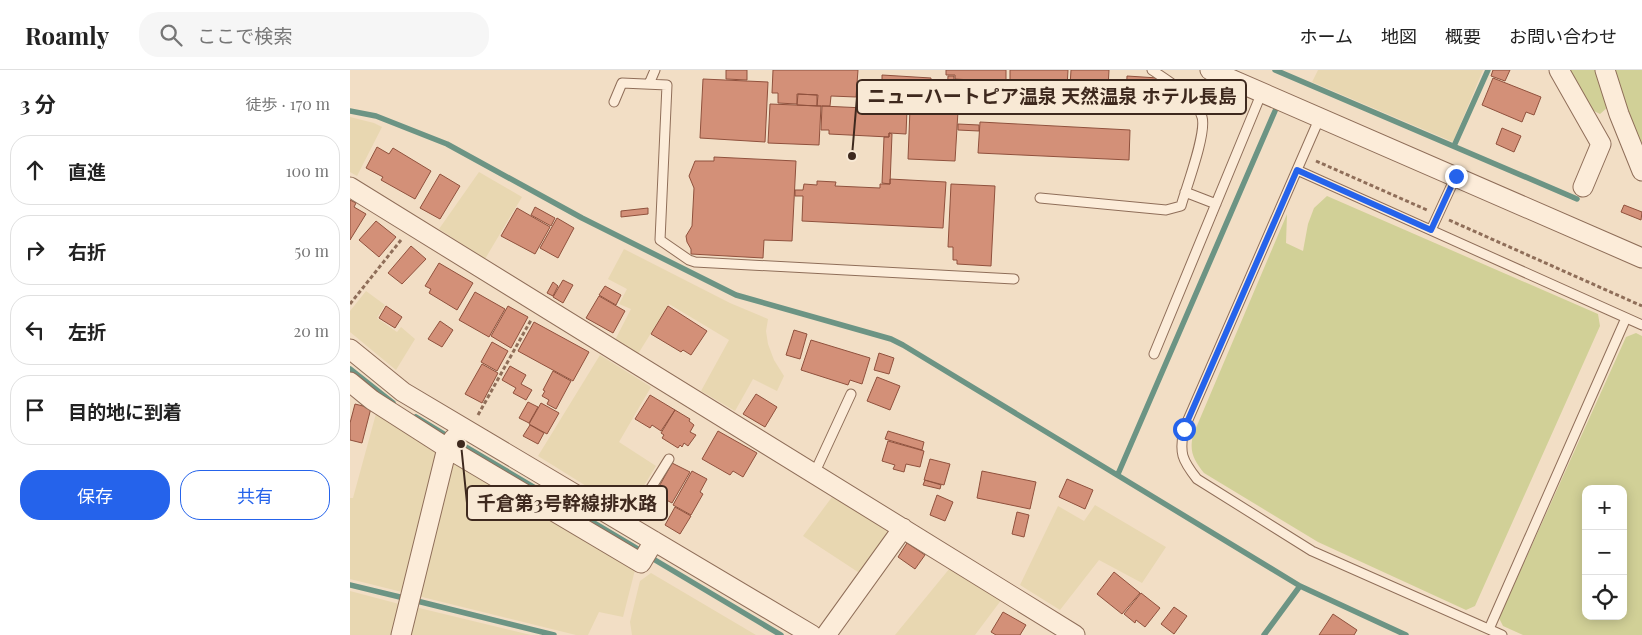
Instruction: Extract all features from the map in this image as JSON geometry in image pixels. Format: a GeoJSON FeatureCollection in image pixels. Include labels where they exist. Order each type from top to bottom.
{"type":"FeatureCollection","features":[{"type":"Feature","properties":{"kind":"street"},"geometry":{"type":"LineString","coordinates":[[1210,70],[1320,116],[1642,258]]}},
{"type":"Feature","properties":{"kind":"street"},"geometry":{"type":"LineString","coordinates":[[1559,70],[1601,144],[1583,187]]}},
{"type":"Feature","properties":{"kind":"street"},"geometry":{"type":"LineString","coordinates":[[1605,70],[1619,114],[1642,171]]}},
{"type":"Feature","properties":{"kind":"street"},"geometry":{"type":"LineString","coordinates":[[1589,122],[1619,114]]}},
{"type":"Feature","properties":{"kind":"street"},"geometry":{"type":"LineString","coordinates":[[350,187],[1075,635]]}},
{"type":"Feature","properties":{"kind":"street"},"geometry":{"type":"LineString","coordinates":[[350,349],[402,392],[812,635]]}},
{"type":"Feature","properties":{"kind":"street"},"geometry":{"type":"LineString","coordinates":[[350,382],[372,400],[447,448],[641,564],[654,541]]}},
{"type":"Feature","properties":{"kind":"street"},"geometry":{"type":"LineString","coordinates":[[401,635],[447,448],[465,429]]}},
{"type":"Feature","properties":{"kind":"street"},"geometry":{"type":"LineString","coordinates":[[826,635],[903,528]]}},
{"type":"Feature","properties":{"kind":"lane"},"geometry":{"type":"LineString","coordinates":[[649,84],[655,70]]}},
{"type":"Feature","properties":{"kind":"lane"},"geometry":{"type":"LineString","coordinates":[[1040,198],[1166,210],[1180,206],[1201,138],[1202,117],[1194,103],[1176,86],[1152,70]]}},
{"type":"Feature","properties":{"kind":"lane"},"geometry":{"type":"LineString","coordinates":[[614,102],[622,83],[668,84],[660,240],[689,260],[695,262],[1014,279]]}},
{"type":"Feature","properties":{"kind":"lane"},"geometry":{"type":"LineString","coordinates":[[1154,354],[1262,92]]}},
{"type":"Feature","properties":{"kind":"lane"},"geometry":{"type":"LineString","coordinates":[[1320,116],[1184,429],[1181,447],[1186,465],[1197,478],[1312,551],[1502,635]]}},
{"type":"Feature","properties":{"kind":"lane"},"geometry":{"type":"LineString","coordinates":[[1297,170],[1642,325]]}},
{"type":"Feature","properties":{"kind":"lane"},"geometry":{"type":"LineString","coordinates":[[1431,230],[1456,176]]}},
{"type":"Feature","properties":{"kind":"lane"},"geometry":{"type":"LineString","coordinates":[[1185,192],[1216,204]]}},
{"type":"Feature","properties":{"kind":"lane"},"geometry":{"type":"LineString","coordinates":[[1489,629],[1626,318]]}},
{"type":"Feature","properties":{"kind":"lane"},"geometry":{"type":"LineString","coordinates":[[814,474],[851,394]]}},
{"type":"Feature","properties":{"kind":"lane"},"geometry":{"type":"LineString","coordinates":[[628,526],[668,459]]}},
{"type":"Feature","properties":{"kind":"path"},"geometry":{"type":"LineString","coordinates":[[1303,155],[1642,306]]}},
{"type":"Feature","properties":{"kind":"path"},"geometry":{"type":"LineString","coordinates":[[350,304],[412,226]]}},
{"type":"Feature","properties":{"kind":"path"},"geometry":{"type":"LineString","coordinates":[[465,429],[540,304]]}},
{"type":"Feature","properties":{"kind":"shaded area"},"geometry":{"type":"Polygon","coordinates":[[[1318,70],[1483,70],[1453,142],[1312,82],[1318,70]]]}},
{"type":"Feature","properties":{"kind":"shaded area"},"geometry":{"type":"Polygon","coordinates":[[[1568,70],[1600,70],[1609,106],[1600,114],[1590,109],[1568,70]]]}},
{"type":"Feature","properties":{"kind":"shaded area"},"geometry":{"type":"Polygon","coordinates":[[[1611,70],[1642,70],[1642,154],[1611,70]]]}},
{"type":"Feature","properties":{"kind":"shaded area"},"geometry":{"type":"Polygon","coordinates":[[[350,117],[382,127],[357,176],[350,172],[350,117]]]}},
{"type":"Feature","properties":{"kind":"shaded area"},"geometry":{"type":"Polygon","coordinates":[[[479,172],[522,197],[485,259],[439,229],[479,172]]]}},
{"type":"Feature","properties":{"kind":"shaded area"},"geometry":{"type":"Polygon","coordinates":[[[1327,196],[1598,314],[1600,326],[1475,606],[1466,610],[1318,542],[1204,473],[1193,456],[1193,435],[1287,214],[1286,243],[1303,251],[1308,224],[1314,208],[1327,196]]]}},
{"type":"Feature","properties":{"kind":"shaded area"},"geometry":{"type":"Polygon","coordinates":[[[624,249],[730,303],[768,319],[766,331],[768,344],[774,360],[784,376],[777,391],[753,379],[735,411],[701,391],[729,340],[669,304],[638,354],[615,340],[631,309],[619,304],[627,289],[608,279],[624,249]]]}},
{"type":"Feature","properties":{"kind":"shaded area"},"geometry":{"type":"Polygon","coordinates":[[[366,291],[385,305],[377,318],[397,332],[401,327],[415,339],[396,370],[350,332],[350,311],[366,291]]]}},
{"type":"Feature","properties":{"kind":"shaded area"},"geometry":{"type":"Polygon","coordinates":[[[1636,333],[1642,336],[1642,635],[1523,635],[1503,626],[1499,618],[1626,337],[1636,333]]]}},
{"type":"Feature","properties":{"kind":"shaded area"},"geometry":{"type":"Polygon","coordinates":[[[600,355],[651,387],[619,442],[656,466],[628,512],[538,456],[600,355]]]}},
{"type":"Feature","properties":{"kind":"shaded area"},"geometry":{"type":"Polygon","coordinates":[[[377,410],[441,453],[406,593],[350,579],[350,498],[353,498],[377,410]]]}},
{"type":"Feature","properties":{"kind":"shaded area"},"geometry":{"type":"Polygon","coordinates":[[[456,461],[636,566],[623,617],[599,612],[588,635],[576,635],[418,596],[448,470],[456,461]]]}},
{"type":"Feature","properties":{"kind":"shaded area"},"geometry":{"type":"Polygon","coordinates":[[[832,497],[892,532],[861,574],[803,536],[832,497]]]}},
{"type":"Feature","properties":{"kind":"shaded area"},"geometry":{"type":"Polygon","coordinates":[[[1095,505],[1166,547],[1142,583],[1099,560],[1060,610],[1020,585],[1058,506],[1084,521],[1095,505]]]}},
{"type":"Feature","properties":{"kind":"shaded area"},"geometry":{"type":"Polygon","coordinates":[[[950,568],[1002,599],[975,635],[895,635],[950,568]]]}},
{"type":"Feature","properties":{"kind":"shaded area"},"geometry":{"type":"Polygon","coordinates":[[[651,573],[756,635],[632,635],[630,622],[640,581],[651,573]]]}},
{"type":"Feature","properties":{"kind":"shaded area"},"geometry":{"type":"Polygon","coordinates":[[[350,591],[403,605],[395,635],[350,635],[350,591]]]}},
{"type":"Feature","properties":{"kind":"shaded area"},"geometry":{"type":"Polygon","coordinates":[[[415,607],[531,635],[408,635],[415,607]]]}},
{"type":"Feature","properties":{"kind":"building"},"geometry":{"type":"Polygon","coordinates":[[[726,70],[747,70],[747,80],[726,79],[726,70]]]}},
{"type":"Feature","properties":{"kind":"building"},"geometry":{"type":"Polygon","coordinates":[[[773,70],[858,70],[856,97],[831,96],[830,106],[817,106],[818,95],[797,94],[797,104],[778,103],[778,93],[772,93],[773,70]]]}},
{"type":"Feature","properties":{"kind":"building"},"geometry":{"type":"Polygon","coordinates":[[[946,70],[1006,70],[1006,82],[955,79],[955,75],[946,75],[946,70]]]}},
{"type":"Feature","properties":{"kind":"building"},"geometry":{"type":"Polygon","coordinates":[[[1010,70],[1068,70],[1067,87],[1010,84],[1010,70]]]}},
{"type":"Feature","properties":{"kind":"building"},"geometry":{"type":"Polygon","coordinates":[[[1071,70],[1109,70],[1108,88],[1070,86],[1071,70]]]}},
{"type":"Feature","properties":{"kind":"building"},"geometry":{"type":"Polygon","coordinates":[[[1493,70],[1510,70],[1505,81],[1491,76],[1493,70]]]}},
{"type":"Feature","properties":{"kind":"building"},"geometry":{"type":"Polygon","coordinates":[[[882,75],[931,78],[930,97],[882,94],[882,75]]]}},
{"type":"Feature","properties":{"kind":"building"},"geometry":{"type":"Polygon","coordinates":[[[948,76],[954,76],[953,110],[946,110],[948,76]]]}},
{"type":"Feature","properties":{"kind":"building"},"geometry":{"type":"Polygon","coordinates":[[[1127,76],[1158,78],[1157,101],[1126,100],[1127,76]]]}},
{"type":"Feature","properties":{"kind":"building"},"geometry":{"type":"Polygon","coordinates":[[[1493,78],[1541,97],[1534,115],[1526,112],[1522,122],[1482,105],[1493,78]]]}},
{"type":"Feature","properties":{"kind":"building"},"geometry":{"type":"Polygon","coordinates":[[[703,79],[768,82],[765,142],[700,138],[703,79]]]}},
{"type":"Feature","properties":{"kind":"building"},"geometry":{"type":"Polygon","coordinates":[[[798,94],[817,95],[817,106],[797,105],[798,94]]]}},
{"type":"Feature","properties":{"kind":"building"},"geometry":{"type":"Polygon","coordinates":[[[770,104],[821,106],[819,145],[768,143],[770,104]]]}},
{"type":"Feature","properties":{"kind":"building"},"geometry":{"type":"Polygon","coordinates":[[[822,106],[907,110],[906,134],[889,133],[889,137],[829,134],[829,130],[821,130],[822,106]]]}},
{"type":"Feature","properties":{"kind":"building"},"geometry":{"type":"Polygon","coordinates":[[[910,109],[958,111],[955,161],[908,159],[910,109]]]}},
{"type":"Feature","properties":{"kind":"building"},"geometry":{"type":"Polygon","coordinates":[[[980,122],[1130,130],[1129,160],[978,153],[980,122]]]}},
{"type":"Feature","properties":{"kind":"building"},"geometry":{"type":"Polygon","coordinates":[[[958,124],[979,125],[979,131],[958,130],[958,124]]]}},
{"type":"Feature","properties":{"kind":"building"},"geometry":{"type":"Polygon","coordinates":[[[1502,128],[1521,136],[1514,152],[1496,144],[1502,128]]]}},
{"type":"Feature","properties":{"kind":"building"},"geometry":{"type":"Polygon","coordinates":[[[889,133],[892,134],[890,184],[882,183],[884,137],[889,137],[889,133]]]}},
{"type":"Feature","properties":{"kind":"building"},"geometry":{"type":"Polygon","coordinates":[[[377,147],[389,154],[393,148],[431,171],[415,199],[381,180],[383,177],[366,168],[377,147]]]}},
{"type":"Feature","properties":{"kind":"building"},"geometry":{"type":"Polygon","coordinates":[[[714,157],[796,161],[792,241],[764,240],[763,258],[691,254],[686,236],[692,226],[694,188],[689,176],[695,161],[714,161],[714,157]]]}},
{"type":"Feature","properties":{"kind":"building"},"geometry":{"type":"Polygon","coordinates":[[[440,174],[460,186],[440,219],[420,208],[440,174]]]}},
{"type":"Feature","properties":{"kind":"building"},"geometry":{"type":"Polygon","coordinates":[[[890,179],[946,182],[943,228],[802,221],[803,196],[795,196],[795,190],[803,190],[804,184],[817,185],[817,181],[836,182],[835,186],[880,188],[880,184],[890,184],[890,179]]]}},
{"type":"Feature","properties":{"kind":"building"},"geometry":{"type":"Polygon","coordinates":[[[951,184],[995,186],[991,266],[957,264],[957,260],[953,260],[953,247],[948,247],[951,184]]]}},
{"type":"Feature","properties":{"kind":"building"},"geometry":{"type":"Polygon","coordinates":[[[350,200],[356,203],[354,207],[366,214],[350,240],[350,200]]]}},
{"type":"Feature","properties":{"kind":"building"},"geometry":{"type":"Polygon","coordinates":[[[1624,205],[1642,212],[1641,220],[1621,212],[1624,205]]]}},
{"type":"Feature","properties":{"kind":"building"},"geometry":{"type":"Polygon","coordinates":[[[535,207],[555,218],[551,226],[531,215],[535,207]]]}},
{"type":"Feature","properties":{"kind":"building"},"geometry":{"type":"Polygon","coordinates":[[[517,208],[550,227],[535,254],[501,236],[517,208]]]}},
{"type":"Feature","properties":{"kind":"building"},"geometry":{"type":"Polygon","coordinates":[[[648,208],[648,214],[621,217],[621,211],[648,208]]]}},
{"type":"Feature","properties":{"kind":"building"},"geometry":{"type":"Polygon","coordinates":[[[557,218],[574,228],[558,258],[540,248],[557,218]]]}},
{"type":"Feature","properties":{"kind":"building"},"geometry":{"type":"Polygon","coordinates":[[[376,221],[396,237],[379,257],[359,240],[376,221]]]}},
{"type":"Feature","properties":{"kind":"building"},"geometry":{"type":"Polygon","coordinates":[[[411,246],[426,259],[402,284],[388,273],[411,246]]]}},
{"type":"Feature","properties":{"kind":"building"},"geometry":{"type":"Polygon","coordinates":[[[439,263],[473,283],[457,310],[429,293],[431,289],[425,286],[439,263]]]}},
{"type":"Feature","properties":{"kind":"building"},"geometry":{"type":"Polygon","coordinates":[[[563,280],[573,285],[563,303],[553,297],[563,280]]]}},
{"type":"Feature","properties":{"kind":"building"},"geometry":{"type":"Polygon","coordinates":[[[553,282],[558,286],[553,296],[547,293],[553,282]]]}},
{"type":"Feature","properties":{"kind":"building"},"geometry":{"type":"Polygon","coordinates":[[[605,286],[621,295],[616,305],[599,295],[605,286]]]}},
{"type":"Feature","properties":{"kind":"building"},"geometry":{"type":"Polygon","coordinates":[[[475,292],[505,309],[489,337],[459,320],[475,292]]]}},
{"type":"Feature","properties":{"kind":"building"},"geometry":{"type":"Polygon","coordinates":[[[599,296],[625,311],[613,333],[586,318],[599,296]]]}},
{"type":"Feature","properties":{"kind":"building"},"geometry":{"type":"Polygon","coordinates":[[[386,306],[402,317],[395,328],[379,318],[386,306]]]}},
{"type":"Feature","properties":{"kind":"building"},"geometry":{"type":"Polygon","coordinates":[[[508,306],[528,317],[511,348],[491,336],[508,306]]]}},
{"type":"Feature","properties":{"kind":"building"},"geometry":{"type":"Polygon","coordinates":[[[668,306],[707,331],[691,355],[683,350],[681,352],[651,334],[668,306]]]}},
{"type":"Feature","properties":{"kind":"building"},"geometry":{"type":"Polygon","coordinates":[[[440,321],[453,330],[442,347],[428,339],[440,321]]]}},
{"type":"Feature","properties":{"kind":"building"},"geometry":{"type":"Polygon","coordinates":[[[534,322],[589,352],[573,381],[518,351],[534,322]]]}},
{"type":"Feature","properties":{"kind":"building"},"geometry":{"type":"Polygon","coordinates":[[[794,330],[807,334],[800,359],[786,355],[794,330]]]}},
{"type":"Feature","properties":{"kind":"building"},"geometry":{"type":"Polygon","coordinates":[[[811,340],[870,358],[862,384],[850,380],[848,385],[801,370],[811,340]]]}},
{"type":"Feature","properties":{"kind":"building"},"geometry":{"type":"Polygon","coordinates":[[[492,342],[508,351],[497,371],[481,362],[492,342]]]}},
{"type":"Feature","properties":{"kind":"building"},"geometry":{"type":"Polygon","coordinates":[[[879,353],[894,358],[889,374],[874,370],[879,353]]]}},
{"type":"Feature","properties":{"kind":"building"},"geometry":{"type":"Polygon","coordinates":[[[482,364],[498,373],[482,403],[465,394],[482,364]]]}},
{"type":"Feature","properties":{"kind":"building"},"geometry":{"type":"Polygon","coordinates":[[[510,366],[526,375],[521,384],[532,390],[526,400],[513,393],[516,388],[502,380],[510,366]]]}},
{"type":"Feature","properties":{"kind":"building"},"geometry":{"type":"Polygon","coordinates":[[[553,371],[571,381],[556,409],[547,404],[549,400],[542,396],[545,391],[543,390],[553,371]]]}},
{"type":"Feature","properties":{"kind":"building"},"geometry":{"type":"Polygon","coordinates":[[[877,377],[900,386],[890,410],[867,401],[877,377]]]}},
{"type":"Feature","properties":{"kind":"building"},"geometry":{"type":"Polygon","coordinates":[[[756,394],[777,407],[765,427],[743,414],[756,394]]]}},
{"type":"Feature","properties":{"kind":"building"},"geometry":{"type":"Polygon","coordinates":[[[650,395],[675,410],[661,431],[652,425],[650,428],[635,419],[650,395]]]}},
{"type":"Feature","properties":{"kind":"building"},"geometry":{"type":"Polygon","coordinates":[[[528,402],[538,407],[529,423],[519,418],[528,402]]]}},
{"type":"Feature","properties":{"kind":"building"},"geometry":{"type":"Polygon","coordinates":[[[541,403],[559,413],[547,434],[529,424],[541,403]]]}},
{"type":"Feature","properties":{"kind":"building"},"geometry":{"type":"Polygon","coordinates":[[[355,404],[371,408],[362,443],[350,440],[350,423],[355,404]]]}},
{"type":"Feature","properties":{"kind":"building"},"geometry":{"type":"Polygon","coordinates":[[[675,410],[690,419],[689,421],[694,425],[690,432],[696,435],[688,446],[684,443],[682,447],[680,445],[678,448],[662,438],[664,435],[661,433],[675,410]]]}},
{"type":"Feature","properties":{"kind":"building"},"geometry":{"type":"Polygon","coordinates":[[[530,425],[544,433],[538,444],[523,436],[530,425]]]}},
{"type":"Feature","properties":{"kind":"building"},"geometry":{"type":"Polygon","coordinates":[[[718,431],[757,453],[743,477],[733,471],[730,475],[702,459],[718,431]]]}},
{"type":"Feature","properties":{"kind":"building"},"geometry":{"type":"Polygon","coordinates":[[[888,431],[924,442],[922,450],[885,439],[888,431]]]}},
{"type":"Feature","properties":{"kind":"building"},"geometry":{"type":"Polygon","coordinates":[[[888,441],[924,451],[920,467],[906,464],[904,472],[893,469],[895,465],[882,461],[888,441]]]}},
{"type":"Feature","properties":{"kind":"building"},"geometry":{"type":"Polygon","coordinates":[[[930,459],[950,464],[944,485],[924,480],[930,459]]]}},
{"type":"Feature","properties":{"kind":"building"},"geometry":{"type":"Polygon","coordinates":[[[672,463],[690,472],[672,503],[655,494],[672,463]]]}},
{"type":"Feature","properties":{"kind":"building"},"geometry":{"type":"Polygon","coordinates":[[[692,471],[707,479],[700,492],[703,494],[691,515],[673,505],[692,471]]]}},
{"type":"Feature","properties":{"kind":"building"},"geometry":{"type":"Polygon","coordinates":[[[982,471],[1036,482],[1030,509],[977,498],[982,471]]]}},
{"type":"Feature","properties":{"kind":"building"},"geometry":{"type":"Polygon","coordinates":[[[1067,479],[1093,490],[1085,509],[1059,497],[1067,479]]]}},
{"type":"Feature","properties":{"kind":"building"},"geometry":{"type":"Polygon","coordinates":[[[925,480],[941,485],[940,489],[923,485],[925,480]]]}},
{"type":"Feature","properties":{"kind":"building"},"geometry":{"type":"Polygon","coordinates":[[[937,495],[953,502],[945,521],[930,515],[937,495]]]}},
{"type":"Feature","properties":{"kind":"building"},"geometry":{"type":"Polygon","coordinates":[[[675,507],[691,516],[680,534],[665,525],[675,507]]]}},
{"type":"Feature","properties":{"kind":"building"},"geometry":{"type":"Polygon","coordinates":[[[1017,512],[1029,515],[1024,537],[1012,534],[1017,512]]]}},
{"type":"Feature","properties":{"kind":"building"},"geometry":{"type":"Polygon","coordinates":[[[907,543],[925,555],[915,569],[898,557],[907,543]]]}},
{"type":"Feature","properties":{"kind":"building"},"geometry":{"type":"Polygon","coordinates":[[[1114,572],[1140,593],[1122,614],[1097,594],[1114,572]]]}},
{"type":"Feature","properties":{"kind":"building"},"geometry":{"type":"Polygon","coordinates":[[[1141,593],[1160,608],[1145,627],[1136,620],[1135,623],[1124,614],[1141,593]]]}},
{"type":"Feature","properties":{"kind":"building"},"geometry":{"type":"Polygon","coordinates":[[[1174,607],[1187,616],[1174,634],[1161,624],[1174,607]]]}},
{"type":"Feature","properties":{"kind":"building"},"geometry":{"type":"Polygon","coordinates":[[[1003,612],[1026,625],[1020,635],[996,635],[991,632],[1003,612]]]}},
{"type":"Feature","properties":{"kind":"building"},"geometry":{"type":"Polygon","coordinates":[[[1333,614],[1357,630],[1354,635],[1319,635],[1333,614]]]}},
{"type":"Feature","properties":{"kind":"waterway"},"geometry":{"type":"LineString","coordinates":[[1275,70],[1577,199]]}},
{"type":"Feature","properties":{"kind":"waterway"},"geometry":{"type":"LineString","coordinates":[[1454,146],[1488,70]]}},
{"type":"Feature","properties":{"kind":"waterway"},"geometry":{"type":"LineString","coordinates":[[350,111],[376,116],[447,144],[582,218],[736,295],[891,339],[903,345],[1300,586],[1264,635]]}},
{"type":"Feature","properties":{"kind":"waterway"},"geometry":{"type":"LineString","coordinates":[[1118,474],[1275,111]]}},
{"type":"Feature","properties":{"kind":"waterway"},"geometry":{"type":"LineString","coordinates":[[350,369],[393,403]]}},
{"type":"Feature","properties":{"kind":"waterway"},"geometry":{"type":"LineString","coordinates":[[416,417],[444,434]]}},
{"type":"Feature","properties":{"kind":"waterway"},"geometry":{"type":"LineString","coordinates":[[461,444],[638,549]]}},
{"type":"Feature","properties":{"kind":"waterway"},"geometry":{"type":"LineString","coordinates":[[655,560],[781,635]]}},
{"type":"Feature","properties":{"kind":"waterway"},"geometry":{"type":"LineString","coordinates":[[350,585],[404,598]]}},
{"type":"Feature","properties":{"kind":"waterway"},"geometry":{"type":"LineString","coordinates":[[1300,586],[1406,635]]}},
{"type":"Feature","properties":{"kind":"waterway"},"geometry":{"type":"LineString","coordinates":[[417,601],[554,635]]}},
{"type":"Feature","properties":{"kind":"place","name":"ニューハートピア温泉 天然温泉 ホテル長島"},"geometry":{"type":"Point","coordinates":[852,156]}},
{"type":"Feature","properties":{"kind":"place","name":"千倉第3号幹線排水路"},"geometry":{"type":"Point","coordinates":[461,444]}},
{"type":"Feature","properties":{"kind":"route"},"geometry":{"type":"LineString","coordinates":[[1184,429],[1297,170],[1431,230],[1456,176]]}}]}
